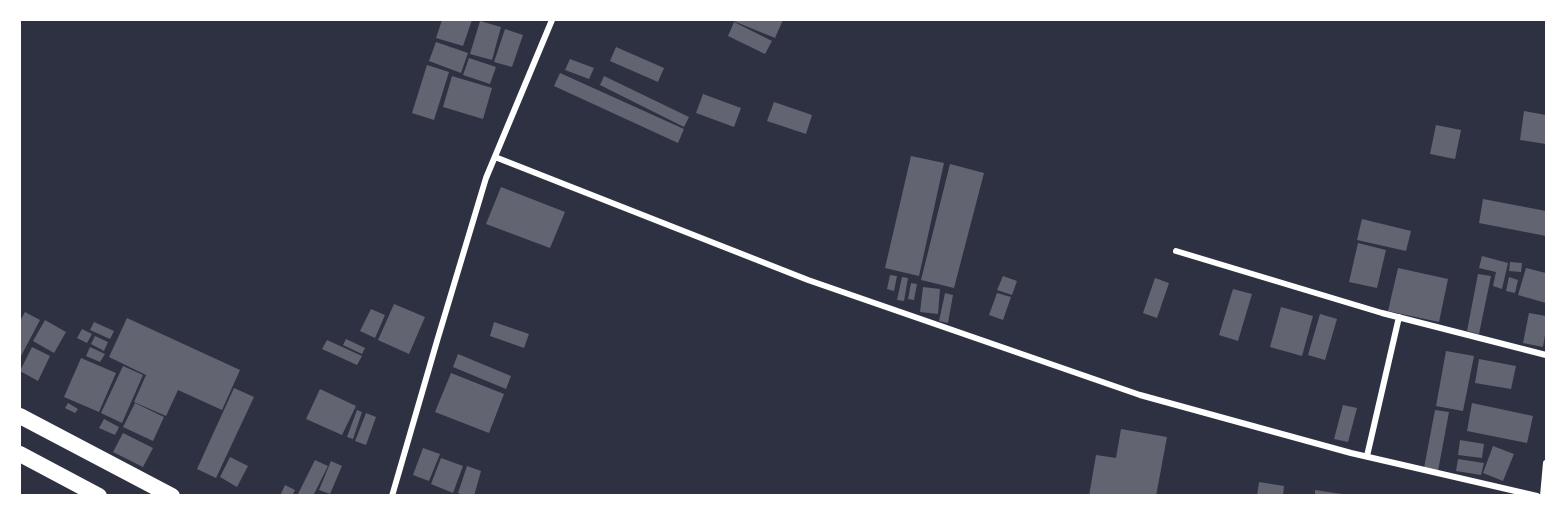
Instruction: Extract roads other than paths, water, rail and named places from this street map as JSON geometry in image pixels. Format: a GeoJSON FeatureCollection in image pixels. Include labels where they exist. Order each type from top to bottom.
{"type":"FeatureCollection","features":[{"type":"Feature","properties":{"kind":"highway"},"geometry":{"type":"LineString","coordinates":[[20,416],[172,495]]}},
{"type":"Feature","properties":{"kind":"highway"},"geometry":{"type":"LineString","coordinates":[[20,454],[99,495]]}},
{"type":"Feature","properties":{"kind":"street"},"geometry":{"type":"LineString","coordinates":[[392,495],[486,178],[552,20]]}},
{"type":"Feature","properties":{"kind":"street"},"geometry":{"type":"LineString","coordinates":[[495,157],[808,280],[1140,395],[1367,456],[1537,495]]}},
{"type":"Feature","properties":{"kind":"street"},"geometry":{"type":"LineString","coordinates":[[1176,251],[1399,317],[1546,356]]}},
{"type":"Feature","properties":{"kind":"street"},"geometry":{"type":"LineString","coordinates":[[1367,456],[1399,317]]}},
{"type":"Feature","properties":{"kind":"street"},"geometry":{"type":"LineString","coordinates":[[1543,495],[1546,463]]}}]}
